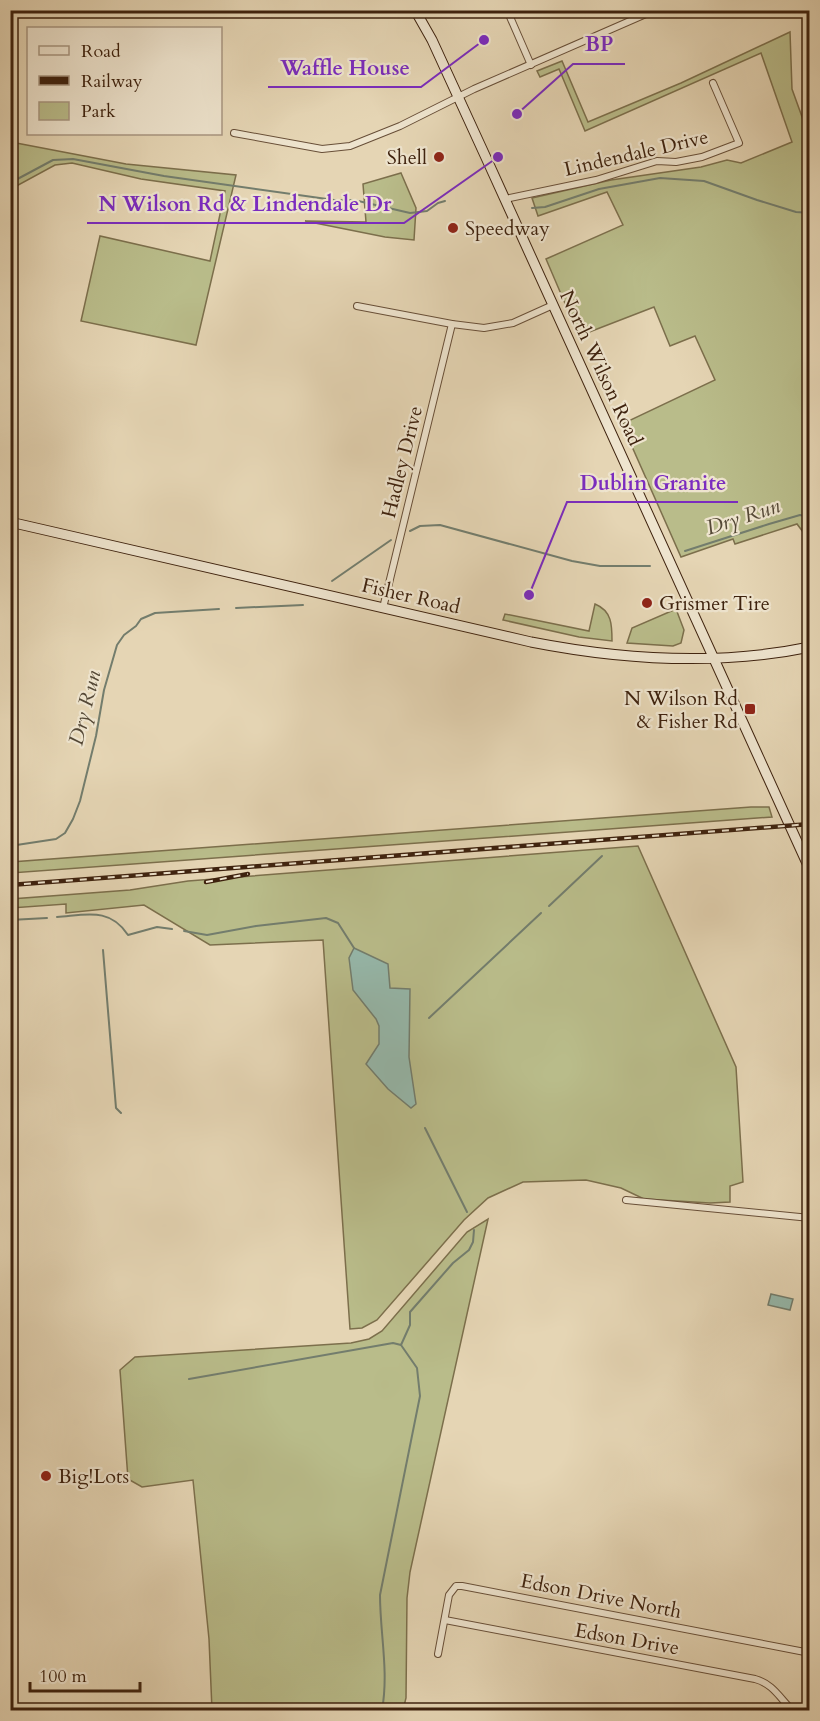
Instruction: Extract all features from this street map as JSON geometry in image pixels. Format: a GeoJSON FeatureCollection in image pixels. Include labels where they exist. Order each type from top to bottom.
{"type":"FeatureCollection","features":[{"type":"Feature","properties":{"kind":"main road","name":"North Wilson Road"},"geometry":{"type":"LineString","coordinates":[[417,11],[505,199],[810,870]]}},
{"type":"Feature","properties":{"kind":"main road","name":"Fisher Road"},"geometry":{"type":"LineString","coordinates":[[10,522],[575,650],[636,656],[714,658],[768,655],[810,647]]}},
{"type":"Feature","properties":{"kind":"street"},"geometry":{"type":"LineString","coordinates":[[507,10],[531,65]]}},
{"type":"Feature","properties":{"kind":"street"},"geometry":{"type":"LineString","coordinates":[[234,133],[322,149],[343,147],[400,126],[458,97],[655,10]]}},
{"type":"Feature","properties":{"kind":"street","name":"Lindendale Drive"},"geometry":{"type":"LineString","coordinates":[[505,199],[596,180],[657,160],[676,162],[702,157],[739,143],[713,83]]}},
{"type":"Feature","properties":{"kind":"street"},"geometry":{"type":"LineString","coordinates":[[357,306],[476,328],[513,323],[552,305]]}},
{"type":"Feature","properties":{"kind":"street","name":"Hadley Drive"},"geometry":{"type":"LineString","coordinates":[[384,608],[452,324]]}},
{"type":"Feature","properties":{"kind":"street"},"geometry":{"type":"LineString","coordinates":[[626,1200],[810,1218]]}},
{"type":"Feature","properties":{"kind":"street","name":"Edson Drive North"},"geometry":{"type":"LineString","coordinates":[[438,1654],[452,1590],[462,1586],[810,1653]]}},
{"type":"Feature","properties":{"kind":"street","name":"Edson Drive"},"geometry":{"type":"LineString","coordinates":[[445,1620],[755,1679],[766,1682],[775,1689],[792,1710]]}},
{"type":"Feature","properties":{"kind":"green space"},"geometry":{"type":"Polygon","coordinates":[[[790,32],[792,89],[810,139],[809,540],[797,524],[735,544],[733,539],[681,557],[622,424],[715,380],[695,336],[670,346],[654,307],[579,336],[546,259],[623,225],[607,192],[538,216],[532,198],[611,180],[701,167],[727,160],[741,163],[792,142],[761,53],[585,131],[559,69],[540,77],[537,71],[562,61],[588,122],[681,83],[790,32]]]}},
{"type":"Feature","properties":{"kind":"green space"},"geometry":{"type":"Polygon","coordinates":[[[11,142],[126,164],[236,175],[196,345],[81,321],[100,236],[210,261],[225,191],[141,179],[72,163],[55,165],[11,189],[11,142]]]}},
{"type":"Feature","properties":{"kind":"green space"},"geometry":{"type":"Polygon","coordinates":[[[401,173],[416,208],[414,240],[385,237],[305,221],[366,222],[363,184],[401,173]]]}},
{"type":"Feature","properties":{"kind":"green space"},"geometry":{"type":"Polygon","coordinates":[[[595,604],[605,610],[608,615],[612,641],[579,637],[503,620],[505,614],[589,631],[595,604]]]}},
{"type":"Feature","properties":{"kind":"green space"},"geometry":{"type":"Polygon","coordinates":[[[676,609],[684,630],[681,643],[673,646],[627,643],[632,628],[676,609]]]}},
{"type":"Feature","properties":{"kind":"green space"},"geometry":{"type":"Polygon","coordinates":[[[769,807],[772,817],[11,873],[11,862],[769,807]]]}},
{"type":"Feature","properties":{"kind":"green space"},"geometry":{"type":"Polygon","coordinates":[[[638,846],[736,1067],[743,1182],[730,1186],[730,1202],[710,1203],[644,1199],[621,1188],[586,1180],[523,1182],[488,1198],[464,1220],[377,1320],[362,1328],[350,1329],[323,940],[210,945],[144,905],[66,913],[66,904],[11,908],[11,899],[130,890],[188,881],[638,846]]]}},
{"type":"Feature","properties":{"kind":"green space"},"geometry":{"type":"Polygon","coordinates":[[[488,1219],[410,1572],[407,1598],[406,1698],[403,1710],[212,1710],[209,1639],[193,1480],[142,1487],[128,1479],[120,1370],[135,1357],[351,1343],[369,1339],[382,1331],[467,1232],[488,1219]]]}},
{"type":"Feature","properties":{"kind":"shaded area"},"geometry":{"type":"Polygon","coordinates":[[[354,948],[388,964],[390,988],[410,989],[409,1057],[416,1104],[411,1108],[388,1089],[366,1064],[379,1044],[379,1026],[353,990],[349,958],[354,948]]]}},
{"type":"Feature","properties":{"kind":"shaded area"},"geometry":{"type":"Polygon","coordinates":[[[771,1294],[793,1299],[790,1310],[768,1305],[771,1294]]]}},
{"type":"Feature","properties":{"kind":"waterway"},"geometry":{"type":"LineString","coordinates":[[10,183],[53,160],[73,159],[164,176],[334,200],[354,200],[410,213],[427,211],[445,201]]}},
{"type":"Feature","properties":{"kind":"waterway"},"geometry":{"type":"LineString","coordinates":[[532,208],[545,207],[599,189],[660,178],[704,181],[796,212],[810,213]]}},
{"type":"Feature","properties":{"kind":"waterway","name":"Dry Run"},"geometry":{"type":"LineString","coordinates":[[685,551],[800,515],[810,517]]}},
{"type":"Feature","properties":{"kind":"waterway","name":"Dry Run"},"geometry":{"type":"LineString","coordinates":[[410,531],[420,526],[440,525],[572,561],[600,566],[650,566]]}},
{"type":"Feature","properties":{"kind":"waterway","name":"Dry Run"},"geometry":{"type":"LineString","coordinates":[[332,581],[391,540]]}},
{"type":"Feature","properties":{"kind":"waterway","name":"Dry Run"},"geometry":{"type":"LineString","coordinates":[[236,608],[303,605]]}},
{"type":"Feature","properties":{"kind":"waterway","name":"Dry Run"},"geometry":{"type":"LineString","coordinates":[[10,846],[56,839],[65,833],[73,819],[80,801],[96,736],[104,690],[117,645],[124,635],[141,619],[155,613],[219,609]]}},
{"type":"Feature","properties":{"kind":"waterway"},"geometry":{"type":"LineString","coordinates":[[549,906],[602,856]]}},
{"type":"Feature","properties":{"kind":"waterway"},"geometry":{"type":"LineString","coordinates":[[429,1018],[541,913]]}},
{"type":"Feature","properties":{"kind":"waterway"},"geometry":{"type":"LineString","coordinates":[[57,917],[87,914],[105,916],[121,926],[128,935],[157,927],[172,929]]}},
{"type":"Feature","properties":{"kind":"waterway"},"geometry":{"type":"LineString","coordinates":[[10,920],[47,918]]}},
{"type":"Feature","properties":{"kind":"waterway"},"geometry":{"type":"LineString","coordinates":[[184,931],[207,935],[256,926],[326,918],[338,923],[354,948]]}},
{"type":"Feature","properties":{"kind":"waterway"},"geometry":{"type":"LineString","coordinates":[[103,950],[116,1108],[121,1113]]}},
{"type":"Feature","properties":{"kind":"waterway"},"geometry":{"type":"LineString","coordinates":[[425,1128],[467,1212]]}},
{"type":"Feature","properties":{"kind":"waterway"},"geometry":{"type":"LineString","coordinates":[[189,1379],[393,1343],[401,1345],[410,1325],[410,1312],[453,1263],[469,1250],[473,1242],[474,1230]]}},
{"type":"Feature","properties":{"kind":"waterway"},"geometry":{"type":"LineString","coordinates":[[382,1710],[385,1681],[380,1595],[420,1396],[417,1368],[401,1345]]}},
{"type":"Feature","properties":{"kind":"railway"},"geometry":{"type":"LineString","coordinates":[[10,885],[810,824]]}},
{"type":"Feature","properties":{"kind":"railway"},"geometry":{"type":"LineString","coordinates":[[206,882],[248,874]]}},
{"type":"Feature","properties":{"kind":"place","name":"Waffle House"},"geometry":{"type":"Point","coordinates":[484,40]}},
{"type":"Feature","properties":{"kind":"place","name":"BP"},"geometry":{"type":"Point","coordinates":[517,114]}},
{"type":"Feature","properties":{"kind":"place","name":"Shell"},"geometry":{"type":"Point","coordinates":[439,157]}},
{"type":"Feature","properties":{"kind":"place","name":"N Wilson Rd & Lindendale Dr"},"geometry":{"type":"Point","coordinates":[498,157]}},
{"type":"Feature","properties":{"kind":"place","name":"Speedway"},"geometry":{"type":"Point","coordinates":[453,228]}},
{"type":"Feature","properties":{"kind":"place","name":"Dublin Granite"},"geometry":{"type":"Point","coordinates":[529,595]}},
{"type":"Feature","properties":{"kind":"place","name":"Grismer Tire"},"geometry":{"type":"Point","coordinates":[647,603]}},
{"type":"Feature","properties":{"kind":"place","name":"N Wilson Rd & Fisher Rd"},"geometry":{"type":"Point","coordinates":[750,709]}},
{"type":"Feature","properties":{"kind":"place","name":"Big!Lots"},"geometry":{"type":"Point","coordinates":[46,1476]}}]}
